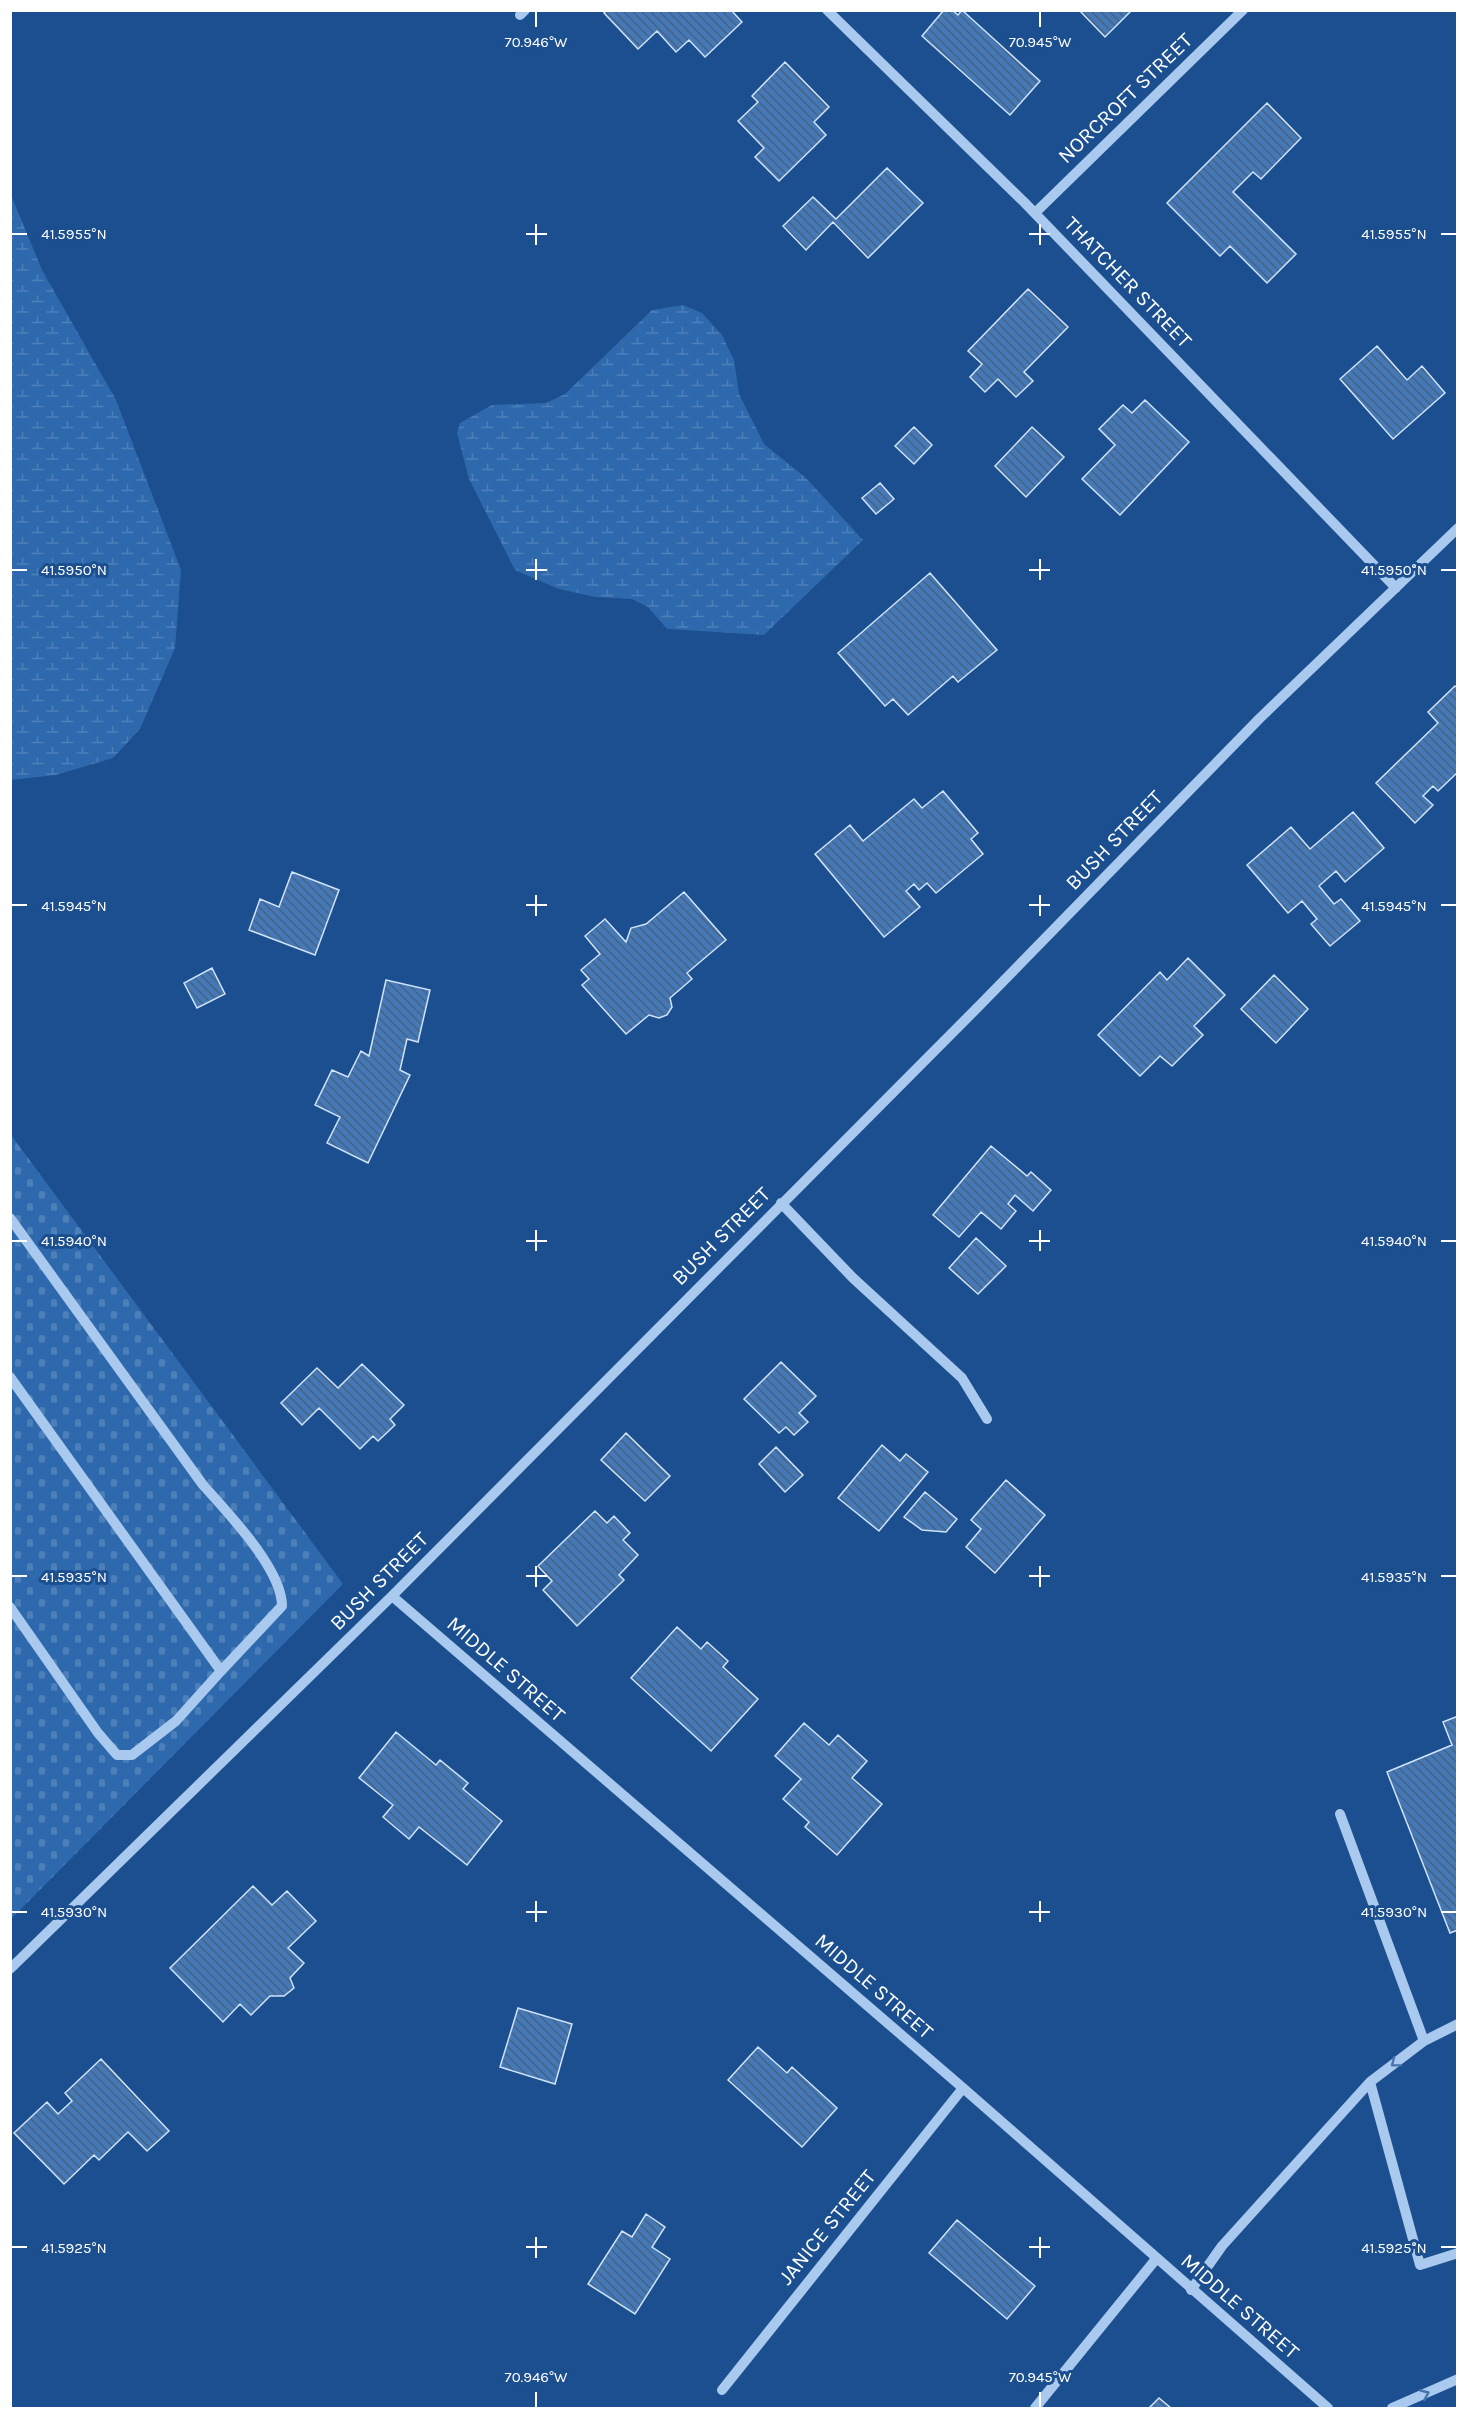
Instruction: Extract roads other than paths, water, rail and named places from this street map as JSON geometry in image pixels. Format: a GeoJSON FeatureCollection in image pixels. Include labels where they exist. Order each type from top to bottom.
{"type":"FeatureCollection","features":[{"type":"Feature","properties":{"kind":"street","name":"THATCHER STREET"},"geometry":{"type":"LineString","coordinates":[[827,10],[1035,213],[1396,588]]}},
{"type":"Feature","properties":{"kind":"street","name":"NORCROFT STREET"},"geometry":{"type":"LineString","coordinates":[[1035,213],[1243,10]]}},
{"type":"Feature","properties":{"kind":"street","name":"BUSH STREET"},"geometry":{"type":"LineString","coordinates":[[10,1969],[392,1596],[1260,718],[1458,528]]}},
{"type":"Feature","properties":{"kind":"street"},"geometry":{"type":"LineString","coordinates":[[782,1203],[853,1278],[962,1378],[987,1419]]}},
{"type":"Feature","properties":{"kind":"street"},"geometry":{"type":"LineString","coordinates":[[10,1218],[203,1485],[231,1516],[261,1557],[282,1592],[282,1606],[176,1720],[132,1755],[117,1755],[98,1733],[10,1607]]}},
{"type":"Feature","properties":{"kind":"street"},"geometry":{"type":"LineString","coordinates":[[10,1377],[221,1671]]}},
{"type":"Feature","properties":{"kind":"street","name":"MIDDLE STREET"},"geometry":{"type":"LineString","coordinates":[[392,1596],[963,2088],[1328,2409]]}},
{"type":"Feature","properties":{"kind":"street"},"geometry":{"type":"LineString","coordinates":[[1340,1814],[1424,2041]]}},
{"type":"Feature","properties":{"kind":"street"},"geometry":{"type":"LineString","coordinates":[[1191,2290],[1222,2246],[1370,2082],[1424,2041],[1458,2024]]}},
{"type":"Feature","properties":{"kind":"street"},"geometry":{"type":"LineString","coordinates":[[1370,2082],[1420,2265],[1458,2253]]}},
{"type":"Feature","properties":{"kind":"street","name":"JANICE STREET"},"geometry":{"type":"LineString","coordinates":[[722,2390],[963,2088]]}},
{"type":"Feature","properties":{"kind":"street"},"geometry":{"type":"LineString","coordinates":[[1035,2409],[1156,2259]]}},
{"type":"Feature","properties":{"kind":"street"},"geometry":{"type":"LineString","coordinates":[[1392,2409],[1458,2379]]}}]}
